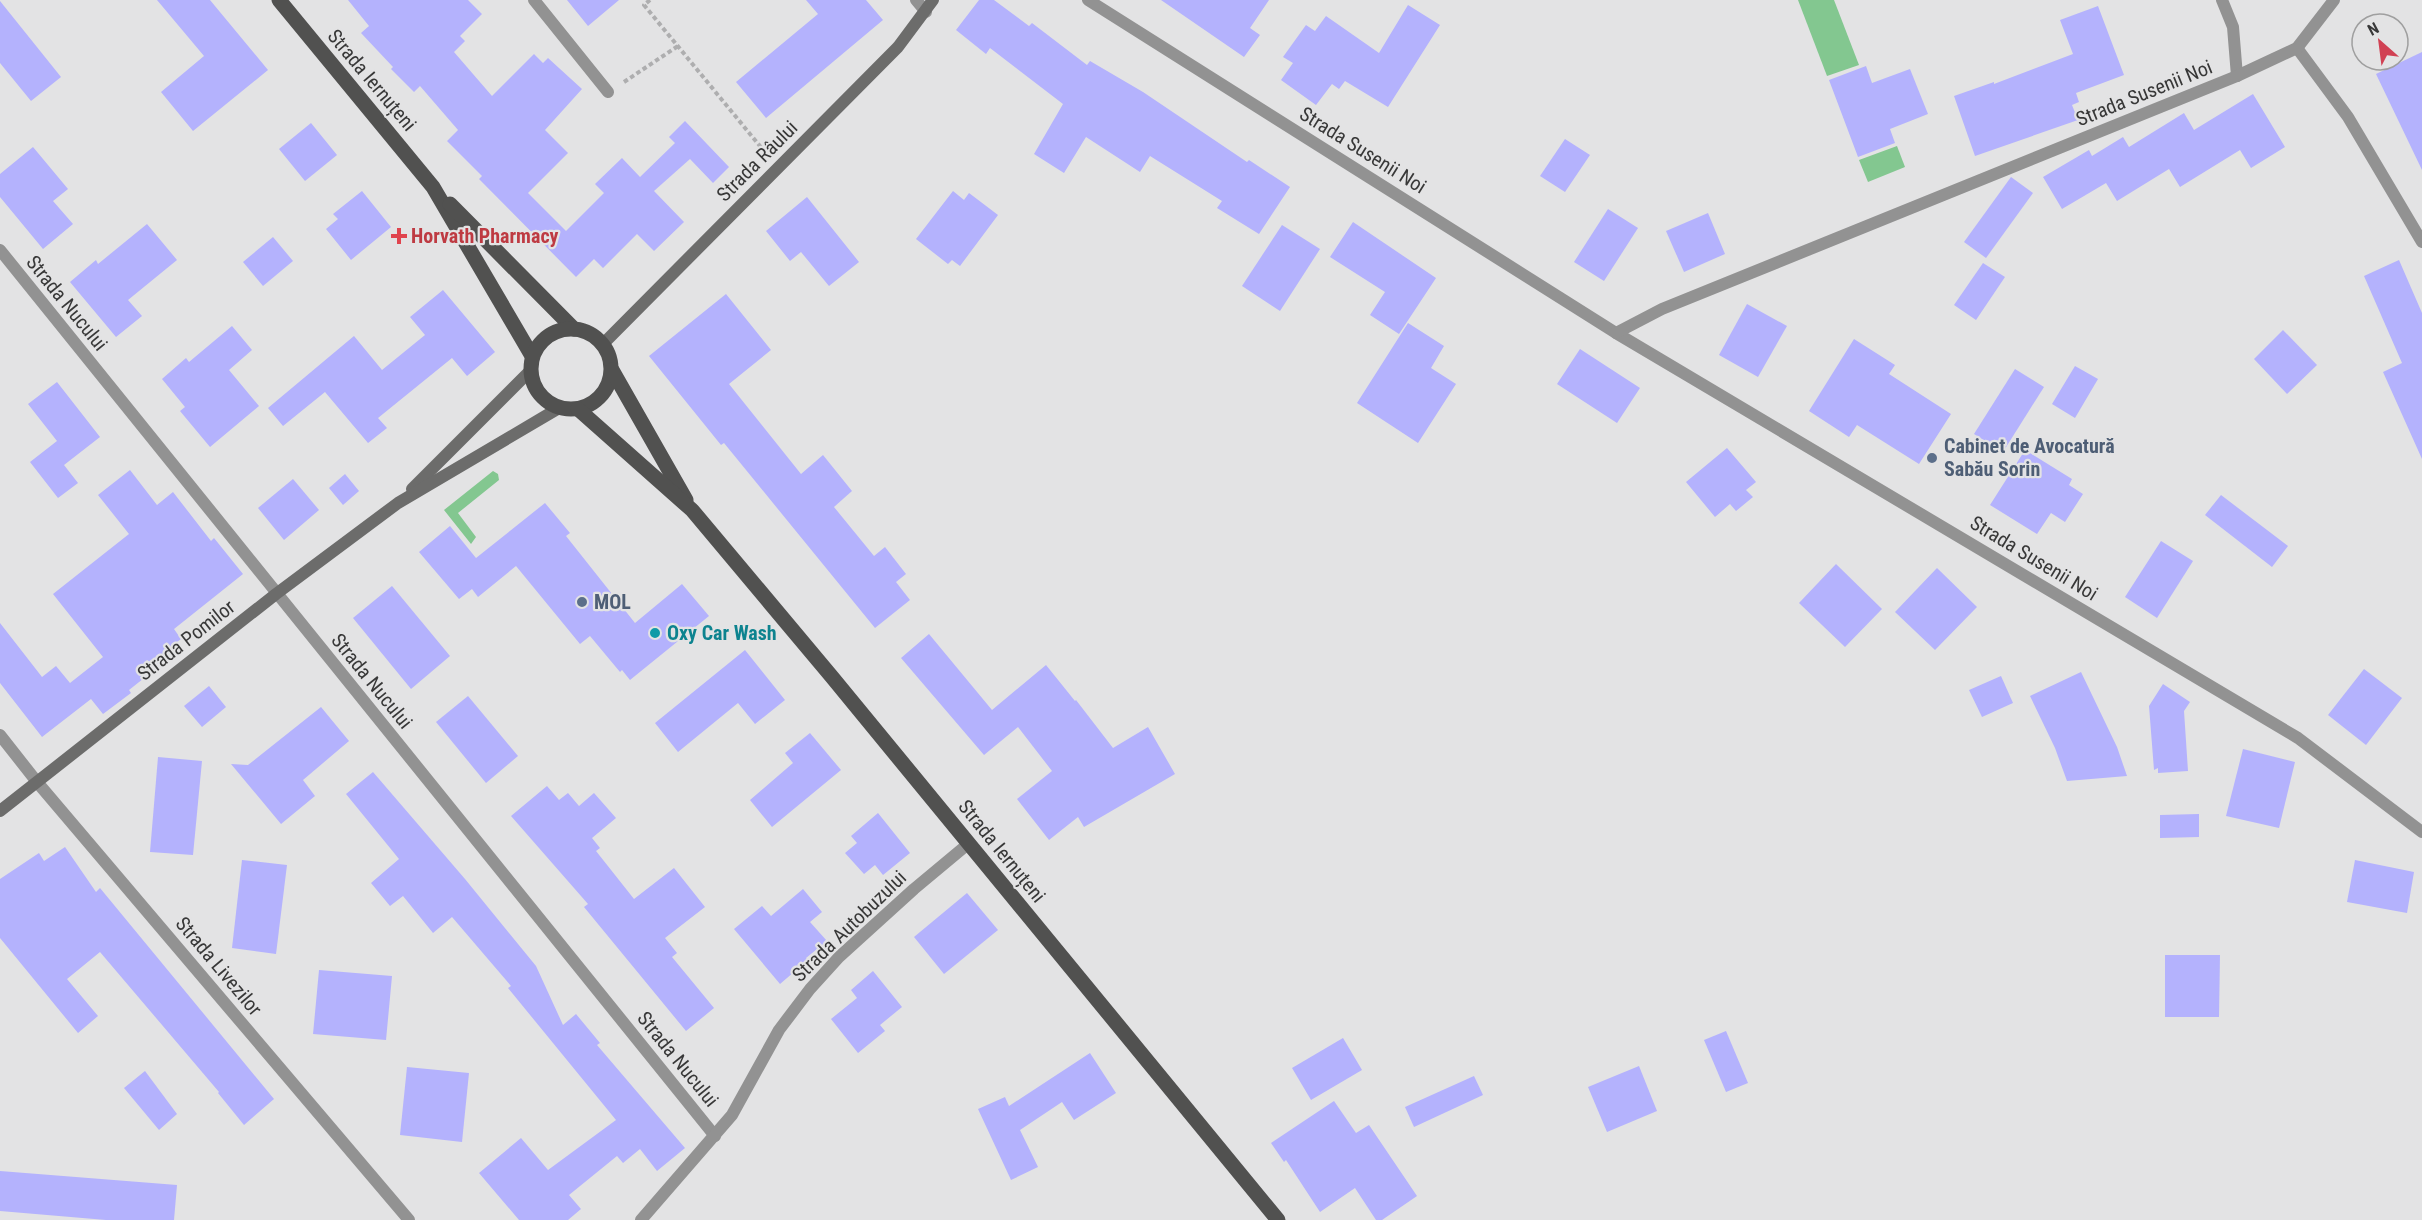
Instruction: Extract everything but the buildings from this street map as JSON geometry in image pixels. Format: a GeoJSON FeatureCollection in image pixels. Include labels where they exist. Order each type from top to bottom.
{"type":"FeatureCollection","features":[{"type":"Feature","properties":{"kind":"main road","name":"Strada Iernuțeni"},"geometry":{"type":"LineString","coordinates":[[279,0],[433,187],[574,329]]}},
{"type":"Feature","properties":{"kind":"main road","name":"Strada Iernuțeni"},"geometry":{"type":"LineString","coordinates":[[433,187],[531,364]]}},
{"type":"Feature","properties":{"kind":"main road"},"geometry":{"type":"LineString","coordinates":[[574,329],[585,331],[603,344],[612,370],[609,384],[602,396],[591,405],[578,410],[559,408],[548,403],[538,394],[531,364],[539,344],[549,336],[561,330],[574,329]]}},
{"type":"Feature","properties":{"kind":"main road","name":"Strada Iernuțeni"},"geometry":{"type":"LineString","coordinates":[[612,370],[692,510]]}},
{"type":"Feature","properties":{"kind":"main road","name":"Strada Iernuțeni"},"geometry":{"type":"LineString","coordinates":[[578,410],[692,510],[1278,1220]]}},
{"type":"Feature","properties":{"kind":"street"},"geometry":{"type":"LineString","coordinates":[[534,0],[608,92]]}},
{"type":"Feature","properties":{"kind":"street"},"geometry":{"type":"LineString","coordinates":[[916,0],[926,12]]}},
{"type":"Feature","properties":{"kind":"street","name":"Strada Râului"},"geometry":{"type":"LineString","coordinates":[[603,344],[898,47],[933,0]]}},
{"type":"Feature","properties":{"kind":"street","name":"Strada Susenii Noi"},"geometry":{"type":"LineString","coordinates":[[1088,0],[1616,333],[2298,738],[2422,832]]}},
{"type":"Feature","properties":{"kind":"street"},"geometry":{"type":"LineString","coordinates":[[2222,0],[2233,27],[2237,76]]}},
{"type":"Feature","properties":{"kind":"street","name":"Strada Susenii Noi"},"geometry":{"type":"LineString","coordinates":[[1616,333],[1662,309],[2237,76],[2297,48],[2334,0]]}},
{"type":"Feature","properties":{"kind":"street"},"geometry":{"type":"LineString","coordinates":[[2297,48],[2348,117],[2422,242]]}},
{"type":"Feature","properties":{"kind":"street","name":"Strada Nucului"},"geometry":{"type":"LineString","coordinates":[[0,250],[715,1136]]}},
{"type":"Feature","properties":{"kind":"street","name":"Strada Pomilor"},"geometry":{"type":"LineString","coordinates":[[398,503],[531,364]]}},
{"type":"Feature","properties":{"kind":"street","name":"Strada Pomilor"},"geometry":{"type":"LineString","coordinates":[[0,811],[276,594],[398,503],[559,408]]}},
{"type":"Feature","properties":{"kind":"street","name":"Strada Livezilor"},"geometry":{"type":"LineString","coordinates":[[0,735],[37,782],[409,1220]]}},
{"type":"Feature","properties":{"kind":"street","name":"Strada Autobuzului"},"geometry":{"type":"LineString","coordinates":[[641,1220],[732,1115],[779,1030],[810,989],[848,950],[968,843]]}},
{"type":"Feature","properties":{"kind":"path"},"geometry":{"type":"LineString","coordinates":[[650,0],[644,5],[764,151]]}},
{"type":"Feature","properties":{"kind":"path"},"geometry":{"type":"LineString","coordinates":[[608,92],[678,46]]}},
{"type":"Feature","properties":{"kind":"green space"},"geometry":{"type":"Polygon","coordinates":[[[1798,0],[1834,0],[1859,65],[1827,76],[1798,0]]]}},
{"type":"Feature","properties":{"kind":"green space"},"geometry":{"type":"Polygon","coordinates":[[[1897,146],[1905,167],[1868,182],[1859,160],[1897,146]]]}},
{"type":"Feature","properties":{"kind":"green space"},"geometry":{"type":"Polygon","coordinates":[[[493,471],[498,474],[499,480],[458,513],[476,537],[471,544],[444,510],[493,471]]]}},
{"type":"Feature","properties":{"kind":"place","name":"Horvath Pharmacy"},"geometry":{"type":"Point","coordinates":[399,236]}},
{"type":"Feature","properties":{"kind":"place","name":"Cabinet de Avocatură Sabău Sorin"},"geometry":{"type":"Point","coordinates":[1932,458]}},
{"type":"Feature","properties":{"kind":"place","name":"MOL"},"geometry":{"type":"Point","coordinates":[582,602]}},
{"type":"Feature","properties":{"kind":"place","name":"Oxy Car Wash"},"geometry":{"type":"Point","coordinates":[655,633]}}]}
